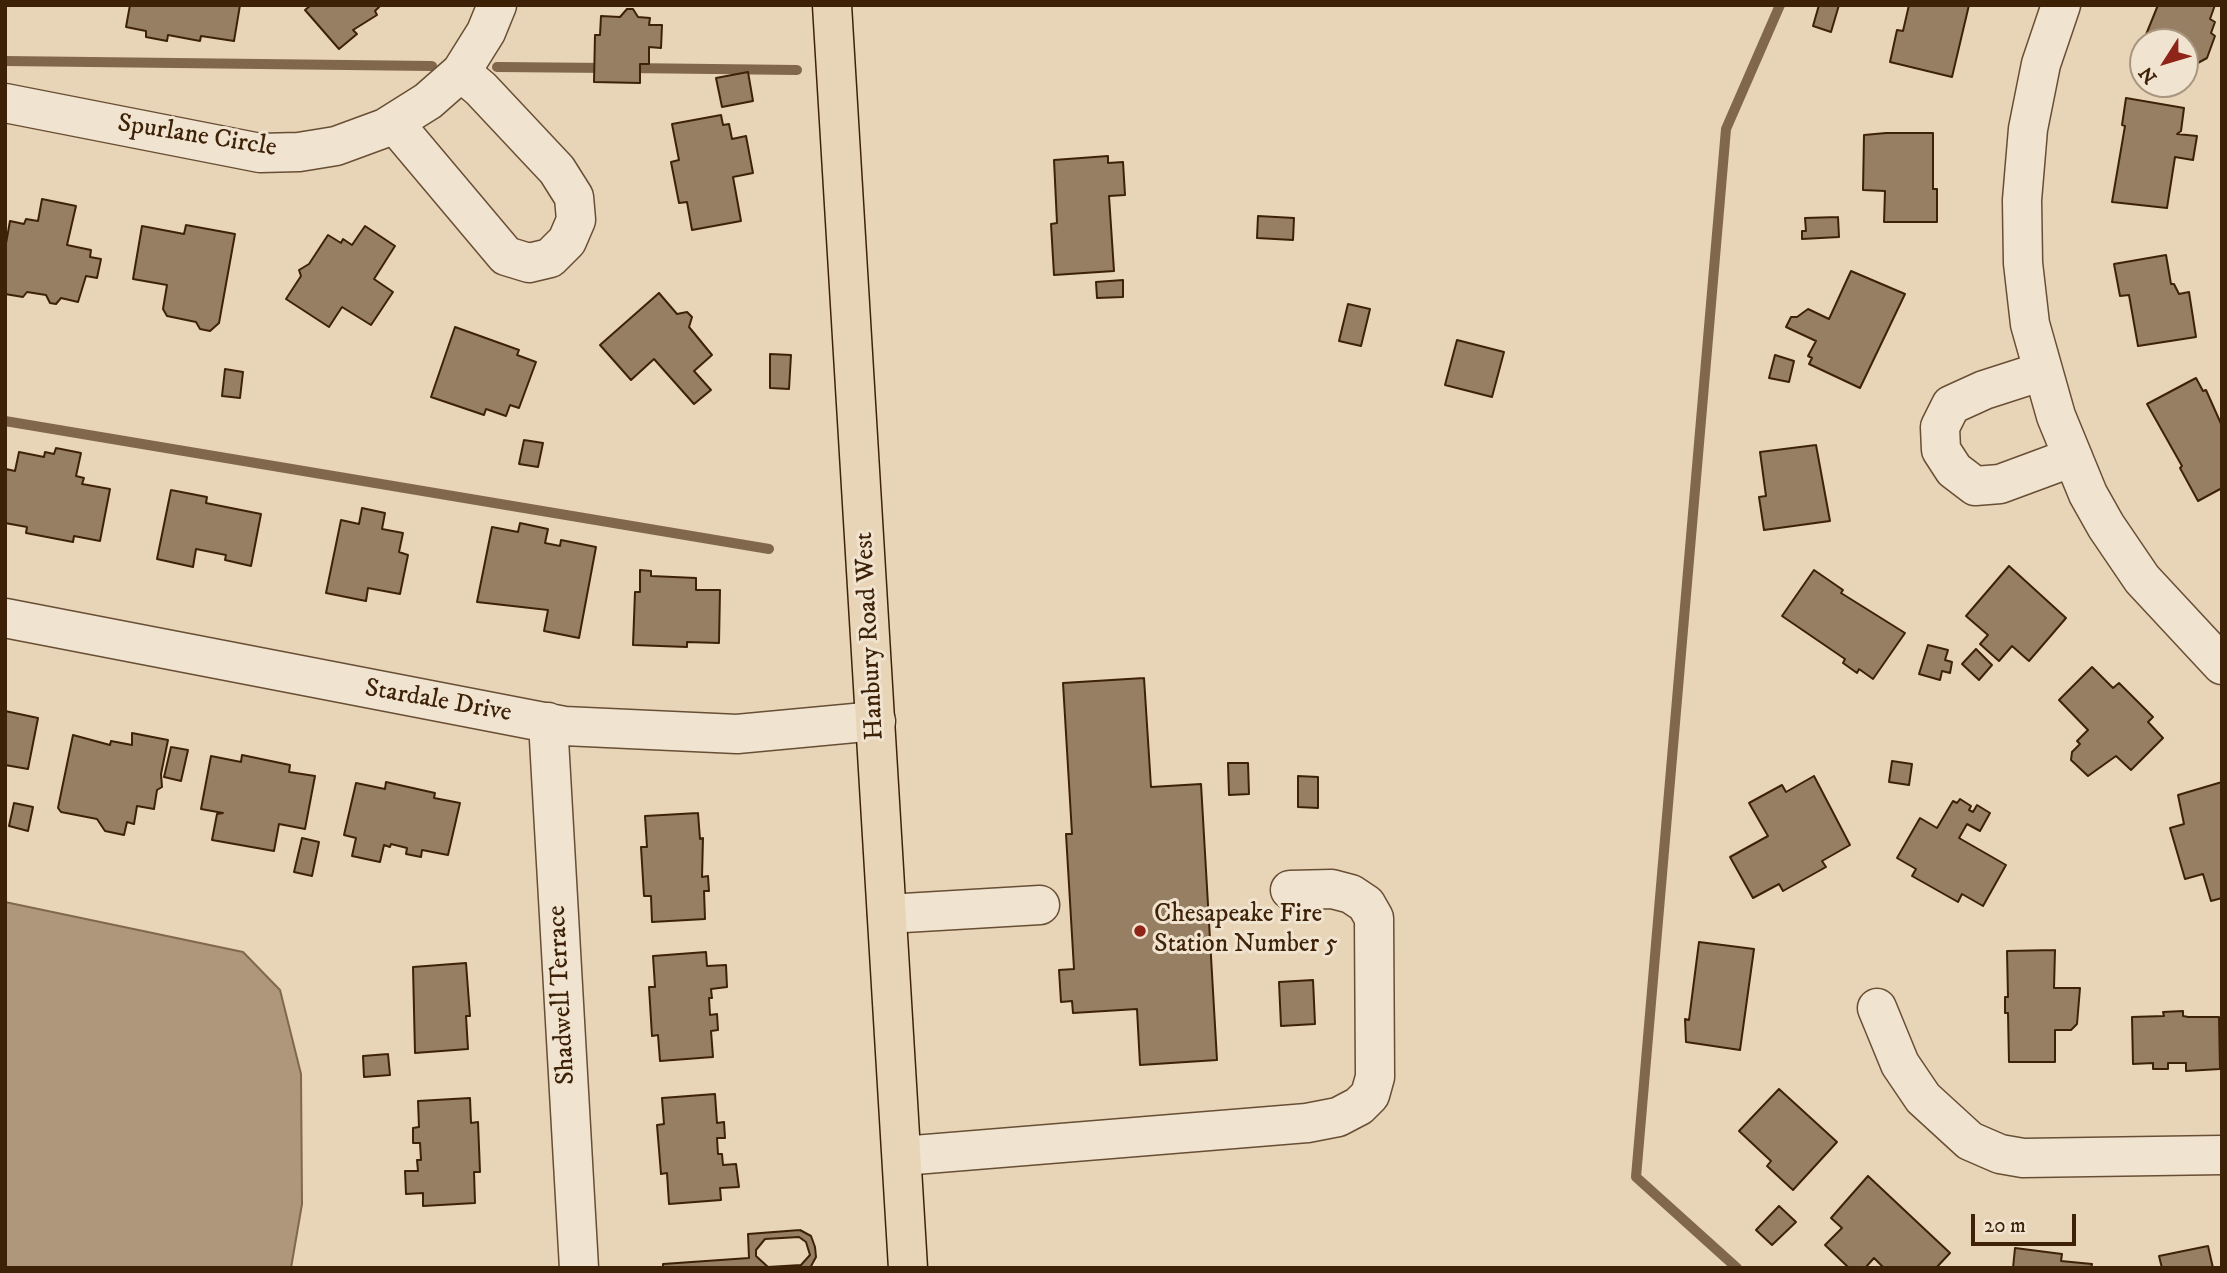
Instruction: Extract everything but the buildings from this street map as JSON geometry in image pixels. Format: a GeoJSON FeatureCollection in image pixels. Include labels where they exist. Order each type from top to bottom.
{"type":"FeatureCollection","features":[{"type":"Feature","properties":{"kind":"main road","name":"Hanbury Road West"},"geometry":{"type":"LineString","coordinates":[[832,5],[908,1268]]}},
{"type":"Feature","properties":{"kind":"street","name":"Spurlane Circle"},"geometry":{"type":"LineString","coordinates":[[5,103],[260,153],[299,152],[336,146],[394,123],[428,101],[461,72],[486,32],[497,5]]}},
{"type":"Feature","properties":{"kind":"street"},"geometry":{"type":"LineString","coordinates":[[2061,5],[2041,64],[2028,129],[2022,200],[2022,263],[2030,324],[2056,416],[2106,526],[2143,579],[2222,665]]}},
{"type":"Feature","properties":{"kind":"street"},"geometry":{"type":"LineString","coordinates":[[394,123],[506,256],[529,263],[550,258],[567,241],[576,220],[573,197],[557,170],[481,89],[461,72]]}},
{"type":"Feature","properties":{"kind":"street"},"geometry":{"type":"LineString","coordinates":[[2043,371],[1984,390],[1951,405],[1940,426],[1941,450],[1954,470],[1975,486],[2000,484],[2073,457]]}},
{"type":"Feature","properties":{"kind":"street","name":"Stardale Drive"},"geometry":{"type":"LineString","coordinates":[[5,618],[548,722],[624,730],[737,734],[876,721]]}},
{"type":"Feature","properties":{"kind":"street","name":"Shadwell Terrace"},"geometry":{"type":"LineString","coordinates":[[548,722],[579,1268]]}},
{"type":"Feature","properties":{"kind":"street"},"geometry":{"type":"LineString","coordinates":[[902,1156],[1307,1123],[1339,1117],[1359,1107],[1370,1095],[1374,1077],[1374,918],[1366,904],[1351,894],[1332,890],[1290,890]]}},
{"type":"Feature","properties":{"kind":"street"},"geometry":{"type":"LineString","coordinates":[[887,914],[1040,905]]}},
{"type":"Feature","properties":{"kind":"street"},"geometry":{"type":"LineString","coordinates":[[1877,1008],[1900,1064],[1923,1098],[1970,1141],[2000,1154],[2023,1158],[2222,1155]]}},
{"type":"Feature","properties":{"kind":"shaded area"},"geometry":{"type":"Polygon","coordinates":[[[5,902],[243,952],[280,990],[301,1074],[302,1204],[291,1268],[5,1268],[5,902]]]}},
{"type":"Feature","properties":{"kind":"waterway"},"geometry":{"type":"LineString","coordinates":[[1737,1268],[1636,1177],[1726,129],[1780,5]]}},
{"type":"Feature","properties":{"kind":"waterway"},"geometry":{"type":"LineString","coordinates":[[5,61],[432,66]]}},
{"type":"Feature","properties":{"kind":"waterway"},"geometry":{"type":"LineString","coordinates":[[497,67],[609,68]]}},
{"type":"Feature","properties":{"kind":"waterway"},"geometry":{"type":"LineString","coordinates":[[628,68],[797,70]]}},
{"type":"Feature","properties":{"kind":"waterway"},"geometry":{"type":"LineString","coordinates":[[5,421],[769,549]]}},
{"type":"Feature","properties":{"kind":"place","name":"Chesapeake Fire Station Number 5"},"geometry":{"type":"Point","coordinates":[1140,931]}}]}
